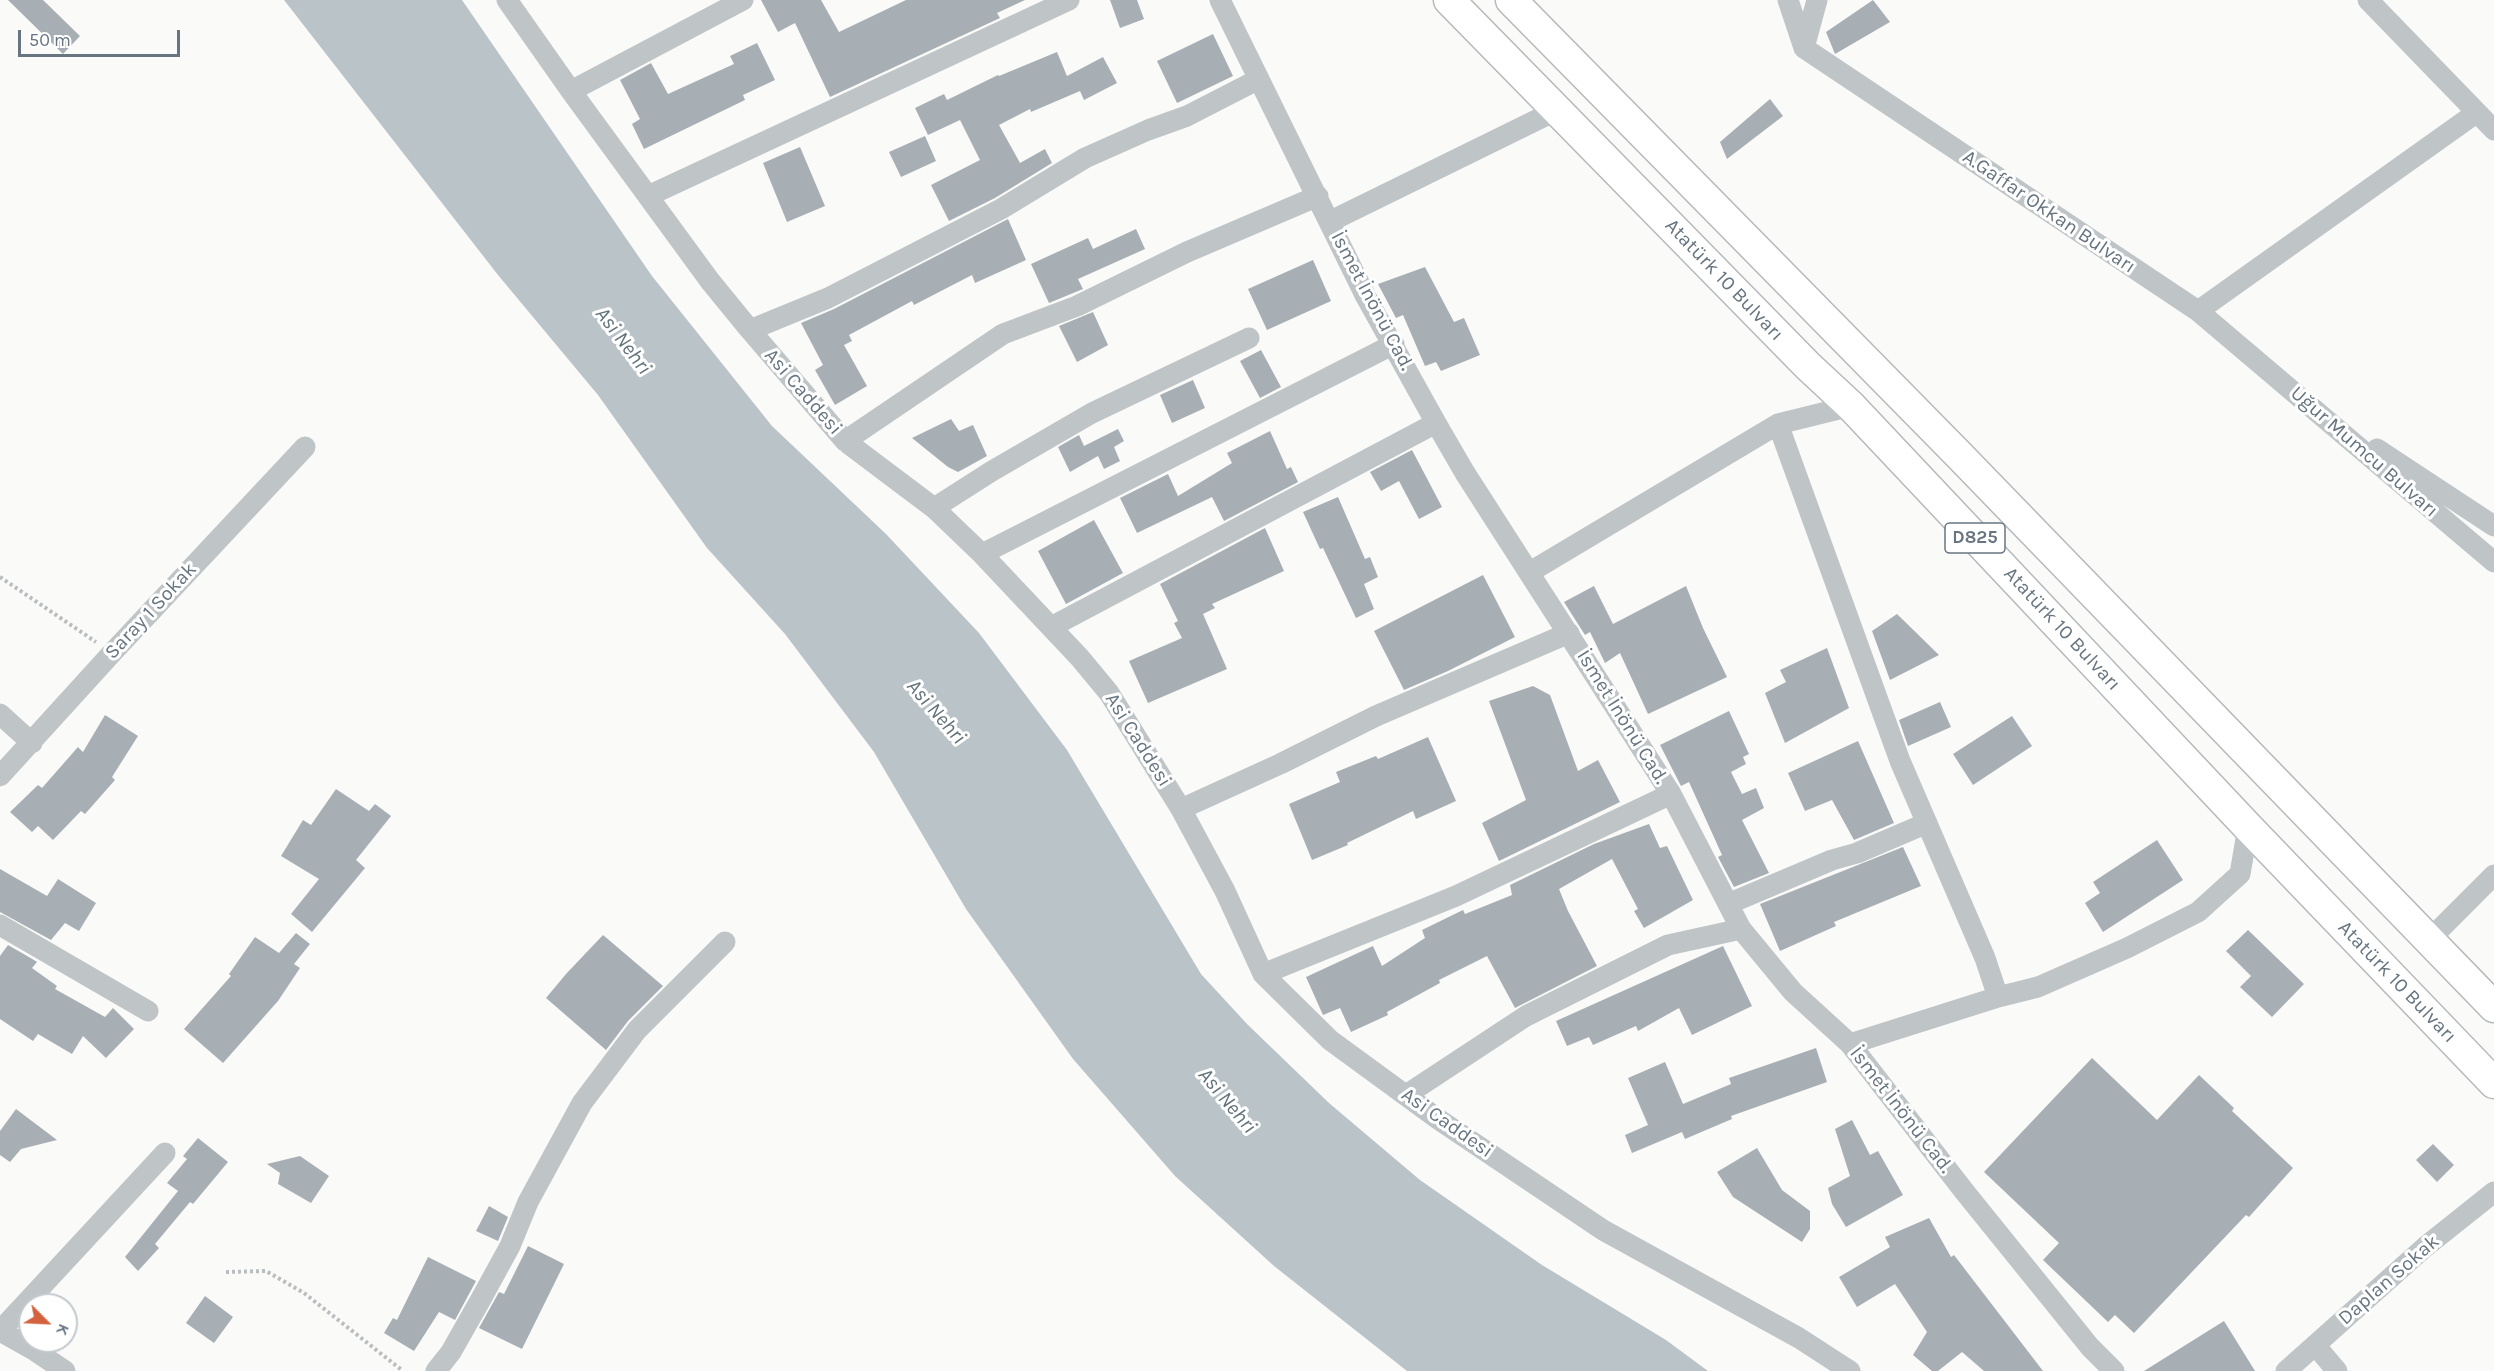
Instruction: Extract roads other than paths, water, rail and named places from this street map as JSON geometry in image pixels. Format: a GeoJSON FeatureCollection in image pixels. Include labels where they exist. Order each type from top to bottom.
{"type":"FeatureCollection","features":[{"type":"Feature","properties":{"kind":"highway","name":"Atatürk 10 Bulvarı"},"geometry":{"type":"LineString","coordinates":[[1449,0],[1808,366],[1851,406],[2248,827],[2494,1083]]}},
{"type":"Feature","properties":{"kind":"highway","name":"D825"},"geometry":{"type":"LineString","coordinates":[[1511,0],[1959,455],[2494,1007]]}},
{"type":"Feature","properties":{"kind":"street","name":"Asi Caddesi"},"geometry":{"type":"LineString","coordinates":[[507,0],[648,196],[750,330],[845,441],[934,508],[982,554],[1109,693],[1181,808],[1225,891],[1263,974],[1330,1040],[1438,1119],[1603,1230],[1799,1338],[1850,1371]]}},
{"type":"Feature","properties":{"kind":"street"},"geometry":{"type":"LineString","coordinates":[[571,91],[743,0]]}},
{"type":"Feature","properties":{"kind":"street"},"geometry":{"type":"LineString","coordinates":[[648,196],[1069,0]]}},
{"type":"Feature","properties":{"kind":"street","name":"İsmet İnönü Cad."},"geometry":{"type":"LineString","coordinates":[[1221,0],[1366,297],[1436,423],[1465,473],[1671,794],[1741,929],[1793,992],[1850,1044],[2090,1347],[2114,1371]]}},
{"type":"Feature","properties":{"kind":"street"},"geometry":{"type":"LineString","coordinates":[[1788,0],[1804,48]]}},
{"type":"Feature","properties":{"kind":"street"},"geometry":{"type":"LineString","coordinates":[[1804,48],[1817,0]]}},
{"type":"Feature","properties":{"kind":"street"},"geometry":{"type":"LineString","coordinates":[[2368,0],[2494,130]]}},
{"type":"Feature","properties":{"kind":"street","name":"A.Gaffar Okkan Bulvarı"},"geometry":{"type":"LineString","coordinates":[[1804,48],[2198,311],[2285,385]]}},
{"type":"Feature","properties":{"kind":"street"},"geometry":{"type":"LineString","coordinates":[[750,330],[828,298],[1001,209],[1085,158],[1149,130],[1187,117],[1259,79]]}},
{"type":"Feature","properties":{"kind":"street"},"geometry":{"type":"LineString","coordinates":[[1330,221],[1557,110]]}},
{"type":"Feature","properties":{"kind":"street"},"geometry":{"type":"LineString","coordinates":[[2198,311],[2476,113]]}},
{"type":"Feature","properties":{"kind":"street"},"geometry":{"type":"LineString","coordinates":[[845,441],[1003,334],[1077,306],[1187,252],[1318,196]]}},
{"type":"Feature","properties":{"kind":"street"},"geometry":{"type":"LineString","coordinates":[[934,508],[992,471],[1092,413],[1249,338]]}},
{"type":"Feature","properties":{"kind":"street"},"geometry":{"type":"LineString","coordinates":[[982,554],[1394,344]]}},
{"type":"Feature","properties":{"kind":"street","name":"Uğur Mumcu Bulvarı"},"geometry":{"type":"LineString","coordinates":[[2285,385],[2494,526]]}},
{"type":"Feature","properties":{"kind":"street","name":"Uğur Mumcu Bulvarı"},"geometry":{"type":"LineString","coordinates":[[2285,385],[2491,556]]}},
{"type":"Feature","properties":{"kind":"street"},"geometry":{"type":"LineString","coordinates":[[1530,573],[1778,423],[1851,406]]}},
{"type":"Feature","properties":{"kind":"street"},"geometry":{"type":"LineString","coordinates":[[1051,627],[1436,423]]}},
{"type":"Feature","properties":{"kind":"street"},"geometry":{"type":"LineString","coordinates":[[1778,423],[1900,761],[1985,958],[1998,997]]}},
{"type":"Feature","properties":{"kind":"street","name":"Saray 1 Sokak"},"geometry":{"type":"LineString","coordinates":[[0,776],[112,652],[305,447]]}},
{"type":"Feature","properties":{"kind":"street"},"geometry":{"type":"LineString","coordinates":[[1181,808],[1280,764],[1376,716],[1569,633]]}},
{"type":"Feature","properties":{"kind":"street"},"geometry":{"type":"LineString","coordinates":[[0,714],[32,743]]}},
{"type":"Feature","properties":{"kind":"street"},"geometry":{"type":"LineString","coordinates":[[1263,974],[1456,896],[1671,794]]}},
{"type":"Feature","properties":{"kind":"street"},"geometry":{"type":"LineString","coordinates":[[1728,904],[1927,823]]}},
{"type":"Feature","properties":{"kind":"street"},"geometry":{"type":"LineString","coordinates":[[1850,1044],[1998,997],[2038,987],[2127,948],[2198,912],[2240,874],[2248,827]]}},
{"type":"Feature","properties":{"kind":"street"},"geometry":{"type":"LineString","coordinates":[[2429,940],[2494,875]]}},
{"type":"Feature","properties":{"kind":"street"},"geometry":{"type":"LineString","coordinates":[[0,925],[148,1011]]}},
{"type":"Feature","properties":{"kind":"street"},"geometry":{"type":"LineString","coordinates":[[1406,1095],[1526,1016],[1668,945],[1741,929]]}},
{"type":"Feature","properties":{"kind":"street"},"geometry":{"type":"LineString","coordinates":[[436,1371],[451,1352],[510,1246],[528,1202],[582,1103],[637,1030],[725,942]]}},
{"type":"Feature","properties":{"kind":"street"},"geometry":{"type":"LineString","coordinates":[[65,1371],[0,1331],[165,1153]]}},
{"type":"Feature","properties":{"kind":"street","name":"Daplan Sokak"},"geometry":{"type":"LineString","coordinates":[[2286,1371],[2425,1247],[2494,1192]]}},
{"type":"Feature","properties":{"kind":"street"},"geometry":{"type":"LineString","coordinates":[[2315,1345],[2337,1371]]}},
{"type":"Feature","properties":{"kind":"water","name":"Asi Nehri"},"geometry":{"type":"Polygon","coordinates":[[[284,0],[462,0],[652,276],[772,426],[886,534],[979,633],[1067,750],[1201,974],[1247,1024],[1329,1103],[1420,1180],[1542,1265],[1666,1340],[1708,1371],[1407,1371],[1274,1266],[1175,1176],[1073,1059],[966,909],[874,752],[785,634],[707,548],[598,395],[498,275],[284,0]]]}}]}
